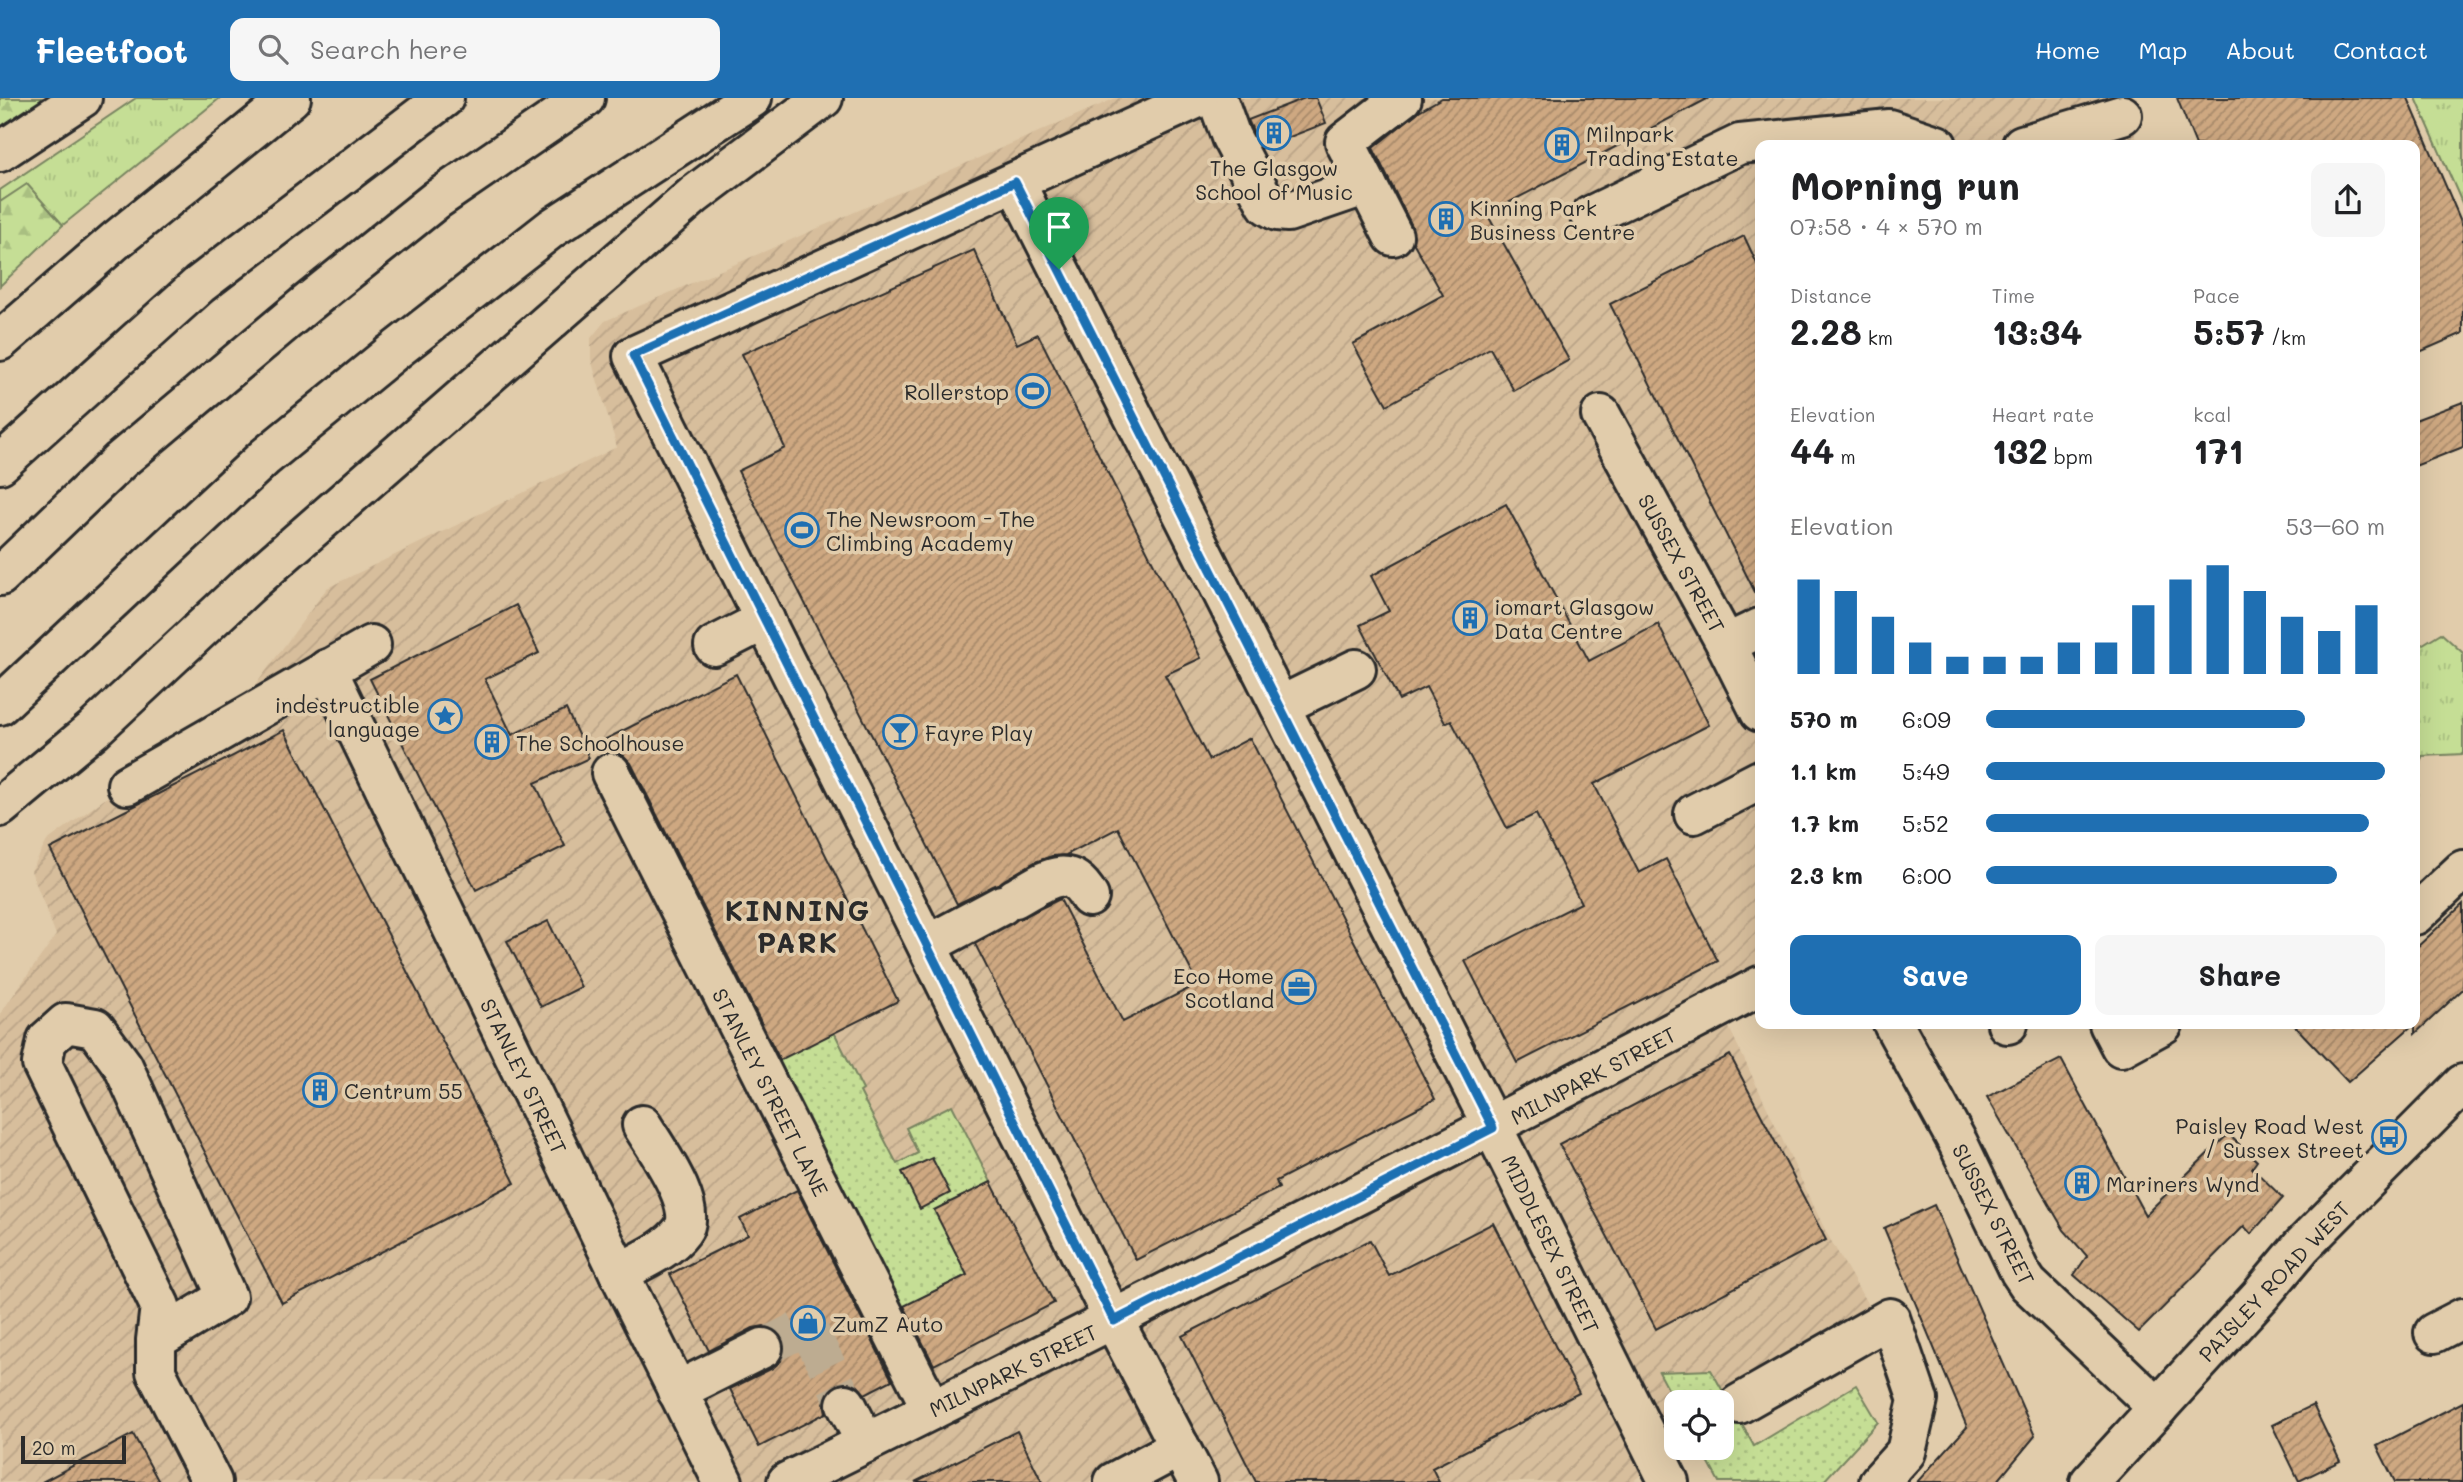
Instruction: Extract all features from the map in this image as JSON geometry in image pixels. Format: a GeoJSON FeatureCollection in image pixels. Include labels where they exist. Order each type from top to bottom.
{"type":"FeatureCollection","features":[{"type":"Feature","properties":{"kind":"main road"},"geometry":{"type":"LineString","coordinates":[[0,152],[82,98]]}},
{"type":"Feature","properties":{"kind":"main road"},"geometry":{"type":"LineString","coordinates":[[0,341],[115,241],[290,98]]}},
{"type":"Feature","properties":{"kind":"main road"},"geometry":{"type":"LineString","coordinates":[[0,464],[199,285],[444,98]]}},
{"type":"Feature","properties":{"kind":"main road"},"geometry":{"type":"LineString","coordinates":[[0,576],[121,460],[304,306],[436,200],[585,98]]}},
{"type":"Feature","properties":{"kind":"main road"},"geometry":{"type":"LineString","coordinates":[[0,705],[265,457],[391,353],[552,228],[752,98]]}},
{"type":"Feature","properties":{"kind":"main road"},"geometry":{"type":"LineString","coordinates":[[0,807],[94,729],[246,587],[594,281],[694,195],[822,98]]}},
{"type":"Feature","properties":{"kind":"main road"},"geometry":{"type":"LineString","coordinates":[[1198,98],[633,355],[1114,1321],[1198,1482]]}},
{"type":"Feature","properties":{"kind":"main road"},"geometry":{"type":"LineString","coordinates":[[1217,98],[1231,137],[1253,179],[1267,205],[1277,211],[1288,212],[1367,186]]}},
{"type":"Feature","properties":{"kind":"main road"},"geometry":{"type":"LineString","coordinates":[[1393,236],[1345,142],[1402,98]]}},
{"type":"Feature","properties":{"kind":"main road"},"geometry":{"type":"LineString","coordinates":[[2042,140],[2124,119]]}},
{"type":"Feature","properties":{"kind":"main road"},"geometry":{"type":"LineString","coordinates":[[1822,140],[1889,129],[1922,140]]}},
{"type":"Feature","properties":{"kind":"main road"},"geometry":{"type":"LineString","coordinates":[[1590,215],[1740,144],[1755,143]]}},
{"type":"Feature","properties":{"kind":"main road","name":"MIDDLESEX STREET"},"geometry":{"type":"LineString","coordinates":[[1015,182],[1669,1482]]}},
{"type":"Feature","properties":{"kind":"main road","name":"SUSSEX STREET"},"geometry":{"type":"LineString","coordinates":[[1601,415],[1755,702]]}},
{"type":"Feature","properties":{"kind":"main road"},"geometry":{"type":"LineString","coordinates":[[713,646],[765,620]]}},
{"type":"Feature","properties":{"kind":"main road"},"geometry":{"type":"LineString","coordinates":[[1726,644],[1755,630]]}},
{"type":"Feature","properties":{"kind":"main road"},"geometry":{"type":"LineString","coordinates":[[127,785],[371,645]]}},
{"type":"Feature","properties":{"kind":"main road","name":"STANLEY STREET"},"geometry":{"type":"LineString","coordinates":[[327,669],[723,1482]]}},
{"type":"Feature","properties":{"kind":"main road"},"geometry":{"type":"LineString","coordinates":[[1280,706],[1356,669]]}},
{"type":"Feature","properties":{"kind":"main road"},"geometry":{"type":"LineString","coordinates":[[0,833],[94,729]]}},
{"type":"Feature","properties":{"kind":"main road","name":"STANLEY STREET LANE"},"geometry":{"type":"LineString","coordinates":[[611,773],[932,1410]]}},
{"type":"Feature","properties":{"kind":"main road"},"geometry":{"type":"LineString","coordinates":[[1694,814],[1755,783]]}},
{"type":"Feature","properties":{"kind":"main road"},"geometry":{"type":"LineString","coordinates":[[2420,910],[2463,870]]}},
{"type":"Feature","properties":{"kind":"main road"},"geometry":{"type":"LineString","coordinates":[[927,945],[1055,877],[1073,879],[1082,885],[1089,897]]}},
{"type":"Feature","properties":{"kind":"main road","name":"MILNPARK STREET"},"geometry":{"type":"LineString","coordinates":[[787,1482],[1114,1321],[1493,1128],[1755,989]]}},
{"type":"Feature","properties":{"kind":"main road"},"geometry":{"type":"LineString","coordinates":[[156,1340],[227,1297],[123,1066],[95,1028],[66,1023],[47,1040],[42,1064],[160,1306],[156,1340],[156,1372],[212,1482]]}},
{"type":"Feature","properties":{"kind":"main road","name":"SUSSEX STREET"},"geometry":{"type":"LineString","coordinates":[[1896,1029],[1958,1143],[2028,1284],[2158,1408]]}},
{"type":"Feature","properties":{"kind":"main road"},"geometry":{"type":"LineString","coordinates":[[2112,1029],[2121,1046],[2153,1029]]}},
{"type":"Feature","properties":{"kind":"main road","name":"PAISLEY ROAD WEST"},"geometry":{"type":"LineString","coordinates":[[2090,1482],[2260,1296],[2302,1246],[2463,1084]]}},
{"type":"Feature","properties":{"kind":"main road"},"geometry":{"type":"LineString","coordinates":[[619,1273],[669,1244],[687,1222],[683,1196],[642,1125]]}},
{"type":"Feature","properties":{"kind":"main road"},"geometry":{"type":"LineString","coordinates":[[1739,1405],[1890,1318],[1918,1400],[1906,1452],[1879,1482]]}},
{"type":"Feature","properties":{"kind":"main road"},"geometry":{"type":"LineString","coordinates":[[677,1391],[763,1348]]}},
{"type":"Feature","properties":{"kind":"main road"},"geometry":{"type":"LineString","coordinates":[[846,1404],[866,1443]]}},
{"type":"Feature","properties":{"kind":"main road"},"geometry":{"type":"LineString","coordinates":[[1114,1482],[1180,1447]]}},
{"type":"Feature","properties":{"kind":"shaded area"},"geometry":{"type":"Polygon","coordinates":[[[1116,98],[2121,98],[2137,140],[1755,140],[1755,630],[1728,643],[1755,700],[1755,984],[1717,1002],[1826,1232],[1879,1324],[1734,1396],[1734,1390],[1664,1390],[1664,1456],[1632,1482],[0,1482],[0,1014],[56,935],[31,871],[47,841],[249,694],[327,588],[617,447],[591,359],[591,338],[605,321],[1116,98]]]}},
{"type":"Feature","properties":{"kind":"green space"},"geometry":{"type":"Polygon","coordinates":[[[0,98],[46,98],[0,129],[0,98]]]}},
{"type":"Feature","properties":{"kind":"green space"},"geometry":{"type":"Polygon","coordinates":[[[136,98],[220,98],[63,225],[27,185],[0,202],[0,190],[136,98]]]}},
{"type":"Feature","properties":{"kind":"green space"},"geometry":{"type":"Polygon","coordinates":[[[2416,98],[2463,98],[2463,205],[2416,98]]]}},
{"type":"Feature","properties":{"kind":"green space"},"geometry":{"type":"Polygon","coordinates":[[[27,184],[63,225],[0,286],[0,202],[27,184]]]}},
{"type":"Feature","properties":{"kind":"green space"},"geometry":{"type":"Polygon","coordinates":[[[2441,633],[2463,653],[2463,754],[2422,756],[2420,772],[2420,646],[2441,633]]]}},
{"type":"Feature","properties":{"kind":"green space"},"geometry":{"type":"Polygon","coordinates":[[[834,1032],[863,1090],[860,1092],[897,1164],[918,1153],[906,1128],[952,1105],[991,1182],[935,1210],[967,1275],[897,1310],[772,1063],[834,1032]]]}},
{"type":"Feature","properties":{"kind":"green space"},"geometry":{"type":"Polygon","coordinates":[[[1711,1370],[1722,1390],[1669,1390],[1659,1372],[1711,1370]]]}},
{"type":"Feature","properties":{"kind":"green space"},"geometry":{"type":"Polygon","coordinates":[[[1856,1385],[1878,1422],[1823,1482],[1719,1482],[1707,1460],[1734,1460],[1734,1411],[1754,1446],[1856,1385]]]}},
{"type":"Feature","properties":{"kind":"building","name":"The Glasgow School of Music"},"geometry":{"type":"Polygon","coordinates":[[[1305,98],[1316,98],[1326,123],[1261,148],[1248,120],[1305,98]]]}},
{"type":"Feature","properties":{"kind":"building","name":"Kinning Park Business Centre"},"geometry":{"type":"Polygon","coordinates":[[[1442,98],[1709,98],[1487,214],[1569,360],[1514,391],[1490,348],[1387,405],[1353,344],[1443,295],[1413,242],[1412,226],[1373,148],[1419,111],[1442,98]]]}},
{"type":"Feature","properties":{"kind":"building"},"geometry":{"type":"Polygon","coordinates":[[[2177,98],[2408,98],[2463,226],[2463,333],[2420,352],[2420,140],[2194,140],[2177,98]]]}},
{"type":"Feature","properties":{"kind":"building"},"geometry":{"type":"Polygon","coordinates":[[[1744,236],[1755,259],[1755,592],[1610,304],[1744,236]]]}},
{"type":"Feature","properties":{"kind":"building"},"geometry":{"type":"Polygon","coordinates":[[[974,250],[1017,344],[1038,334],[1201,658],[1165,675],[1209,760],[1250,738],[1435,1099],[1276,1181],[1279,1188],[1136,1260],[975,944],[1060,899],[1123,1022],[1198,984],[1118,828],[1066,855],[1052,856],[1035,862],[999,884],[957,904],[738,471],[785,448],[742,354],[974,250]]]}},
{"type":"Feature","properties":{"kind":"building"},"geometry":{"type":"Polygon","coordinates":[[[2463,402],[2463,447],[2420,464],[2420,418],[2463,402]]]}},
{"type":"Feature","properties":{"kind":"building"},"geometry":{"type":"Polygon","coordinates":[[[1506,504],[1589,661],[1658,624],[1709,725],[1594,784],[1639,873],[1666,859],[1718,961],[1517,1063],[1465,961],[1581,903],[1536,814],[1507,828],[1451,720],[1445,723],[1426,687],[1399,700],[1360,625],[1389,611],[1371,576],[1506,504]]]}},
{"type":"Feature","properties":{"kind":"building","name":"The Schoolhouse"},"geometry":{"type":"Polygon","coordinates":[[[516,605],[539,653],[485,679],[512,735],[566,709],[589,758],[535,783],[565,846],[476,890],[370,679],[516,605]]]}},
{"type":"Feature","properties":{"kind":"building"},"geometry":{"type":"Polygon","coordinates":[[[736,674],[898,1001],[780,1060],[631,763],[622,754],[608,752],[602,741],[736,674]]]}},
{"type":"Feature","properties":{"kind":"building","name":"Centrum 55"},"geometry":{"type":"Polygon","coordinates":[[[284,730],[515,1183],[282,1303],[50,849],[284,730]]]}},
{"type":"Feature","properties":{"kind":"building"},"geometry":{"type":"Polygon","coordinates":[[[2463,904],[2463,989],[2415,1034],[2415,1029],[2420,1029],[2420,944],[2463,904]]]}},
{"type":"Feature","properties":{"kind":"building"},"geometry":{"type":"Polygon","coordinates":[[[548,921],[581,987],[541,1007],[507,941],[548,921]]]}},
{"type":"Feature","properties":{"kind":"building"},"geometry":{"type":"Polygon","coordinates":[[[2298,1029],[2408,1029],[2348,1082],[2298,1029]]]}},
{"type":"Feature","properties":{"kind":"building"},"geometry":{"type":"Polygon","coordinates":[[[1730,1055],[1826,1240],[1656,1329],[1559,1144],[1730,1055]]]}},
{"type":"Feature","properties":{"kind":"building","name":"Mariners Wynd"},"geometry":{"type":"Polygon","coordinates":[[[2061,1059],[2145,1215],[2228,1134],[2257,1161],[2252,1168],[2283,1198],[2251,1234],[2244,1226],[2139,1332],[2074,1275],[2087,1256],[2064,1230],[1987,1097],[2061,1059]]]}},
{"type":"Feature","properties":{"kind":"building"},"geometry":{"type":"Polygon","coordinates":[[[932,1158],[950,1193],[920,1209],[902,1172],[932,1158]]]}},
{"type":"Feature","properties":{"kind":"building"},"geometry":{"type":"Polygon","coordinates":[[[991,1182],[1054,1303],[934,1365],[904,1306],[967,1275],[934,1210],[991,1182]]]}},
{"type":"Feature","properties":{"kind":"building"},"geometry":{"type":"Polygon","coordinates":[[[797,1190],[892,1380],[865,1394],[857,1385],[846,1382],[837,1384],[827,1393],[824,1402],[826,1413],[759,1447],[730,1389],[773,1368],[781,1361],[785,1349],[782,1338],[774,1329],[764,1326],[753,1328],[709,1351],[670,1274],[748,1235],[740,1219],[797,1190]]]}},
{"type":"Feature","properties":{"kind":"building"},"geometry":{"type":"Polygon","coordinates":[[[1934,1205],[2035,1436],[1997,1482],[1917,1482],[1967,1427],[1884,1228],[1934,1205]]]}},
{"type":"Feature","properties":{"kind":"building"},"geometry":{"type":"Polygon","coordinates":[[[1493,1223],[1579,1393],[1432,1468],[1439,1482],[1256,1482],[1182,1336],[1370,1240],[1389,1276],[1493,1223]]]}},
{"type":"Feature","properties":{"kind":"building"},"geometry":{"type":"Polygon","coordinates":[[[2463,1402],[2463,1482],[2395,1482],[2377,1446],[2463,1402]]]}},
{"type":"Feature","properties":{"kind":"building"},"geometry":{"type":"Polygon","coordinates":[[[2313,1405],[2340,1461],[2299,1481],[2272,1425],[2313,1405]]]}},
{"type":"Feature","properties":{"kind":"building"},"geometry":{"type":"Polygon","coordinates":[[[1017,1431],[1042,1482],[915,1482],[1017,1431]]]}},
{"type":"Feature","properties":{"kind":"building"},"geometry":{"type":"Polygon","coordinates":[[[133,1434],[159,1482],[42,1482],[133,1434]]]}},
{"type":"Feature","properties":{"kind":"tunnel"},"geometry":{"type":"LineString","coordinates":[[763,1348],[807,1326],[846,1404]]}},
{"type":"Feature","properties":{"kind":"place","name":"The Glasgow School of Music"},"geometry":{"type":"Point","coordinates":[1274,133]}},
{"type":"Feature","properties":{"kind":"place","name":"Milnpark Trading Estate"},"geometry":{"type":"Point","coordinates":[1562,145]}},
{"type":"Feature","properties":{"kind":"place","name":"Kinning Park Business Centre"},"geometry":{"type":"Point","coordinates":[1446,219]}},
{"type":"Feature","properties":{"kind":"place","name":"Rollerstop"},"geometry":{"type":"Point","coordinates":[1033,391]}},
{"type":"Feature","properties":{"kind":"place","name":"The Newsroom - The Climbing Academy"},"geometry":{"type":"Point","coordinates":[802,530]}},
{"type":"Feature","properties":{"kind":"place","name":"iomart Glasgow Data Centre"},"geometry":{"type":"Point","coordinates":[1470,618]}},
{"type":"Feature","properties":{"kind":"place","name":"indestructible language"},"geometry":{"type":"Point","coordinates":[445,716]}},
{"type":"Feature","properties":{"kind":"place","name":"Fayre Play"},"geometry":{"type":"Point","coordinates":[900,732]}},
{"type":"Feature","properties":{"kind":"place","name":"The Schoolhouse"},"geometry":{"type":"Point","coordinates":[492,742]}},
{"type":"Feature","properties":{"kind":"place","name":"Eco Home Scotland"},"geometry":{"type":"Point","coordinates":[1299,987]}},
{"type":"Feature","properties":{"kind":"place","name":"Centrum 55"},"geometry":{"type":"Point","coordinates":[320,1090]}},
{"type":"Feature","properties":{"kind":"place","name":"Paisley Road West / Sussex Street"},"geometry":{"type":"Point","coordinates":[2389,1137]}},
{"type":"Feature","properties":{"kind":"place","name":"Mariners Wynd"},"geometry":{"type":"Point","coordinates":[2082,1183]}},
{"type":"Feature","properties":{"kind":"place","name":"ZumZ Auto"},"geometry":{"type":"Point","coordinates":[808,1323]}},
{"type":"Feature","properties":{"kind":"district","name":"KINNING PARK"},"geometry":{"type":"Point","coordinates":[798,926]}},
{"type":"Feature","properties":{"kind":"route"},"geometry":{"type":"LineString","coordinates":[[1015,182],[1059,269],[1493,1128],[1114,1321],[633,355],[1015,182]]}}]}
